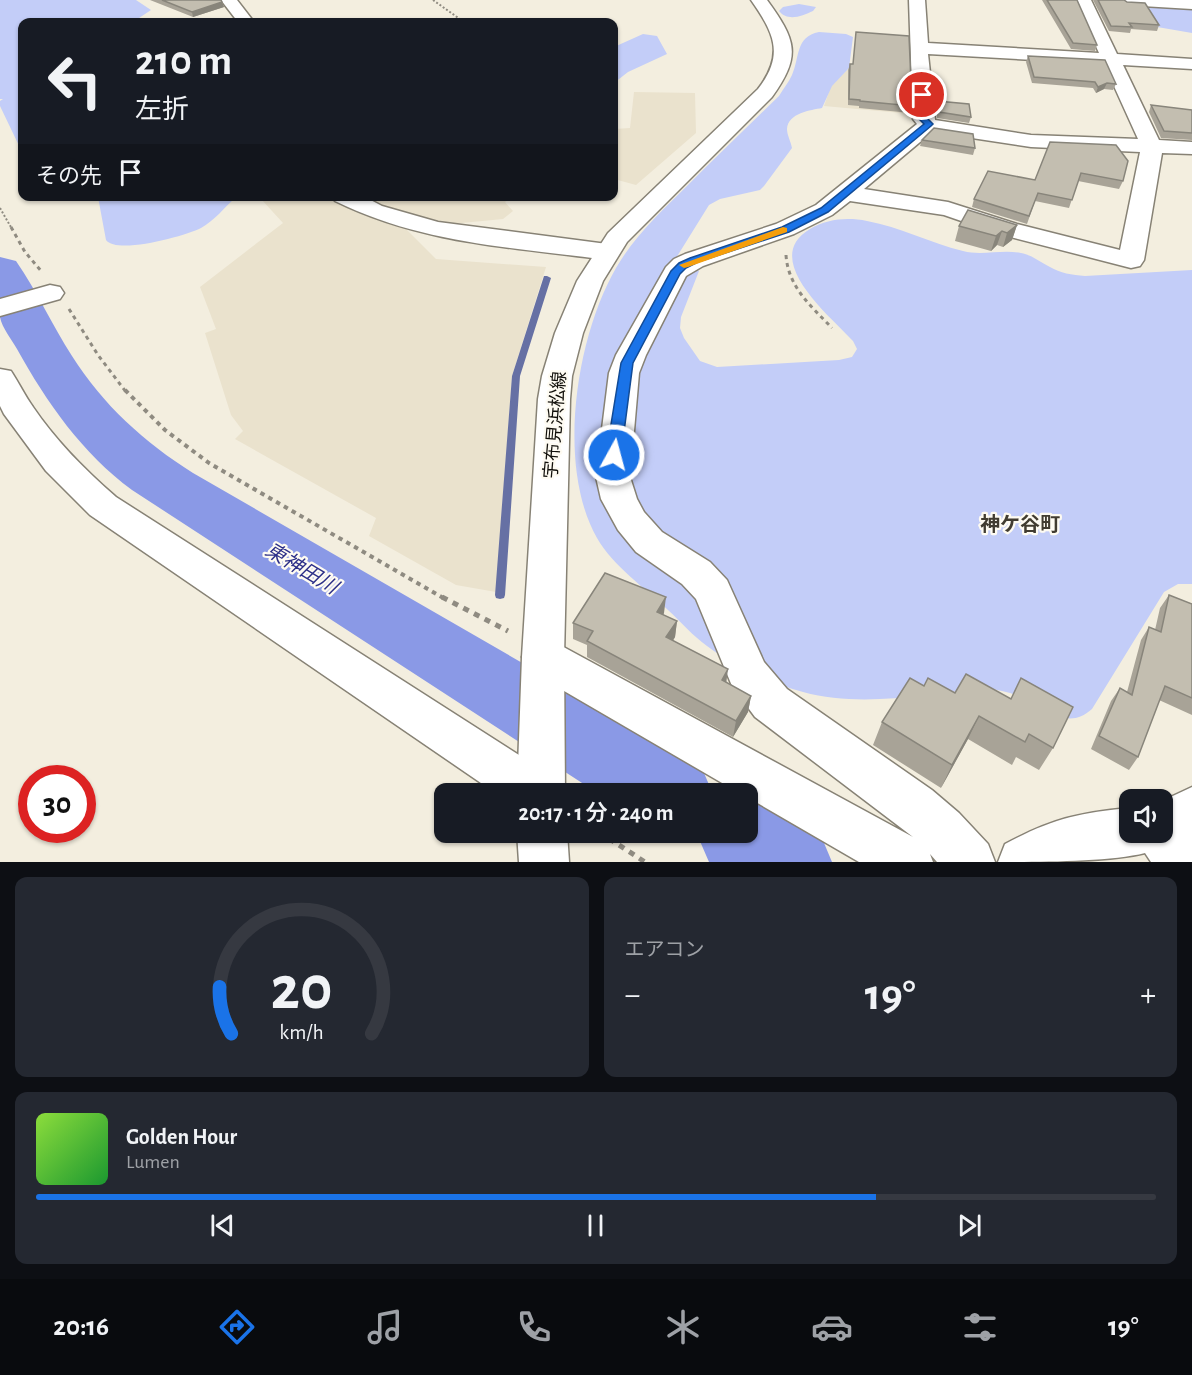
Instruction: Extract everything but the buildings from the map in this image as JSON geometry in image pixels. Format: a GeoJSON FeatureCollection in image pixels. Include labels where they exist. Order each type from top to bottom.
{"type":"FeatureCollection","features":[{"type":"Feature","properties":{"kind":"street"},"geometry":{"type":"LineString","coordinates":[[229,0],[243,18]]}},
{"type":"Feature","properties":{"kind":"street","name":"宇布見浜松線"},"geometry":{"type":"LineString","coordinates":[[540,783],[543,656],[554,411],[557,376],[569,333],[583,297],[607,252],[640,213],[765,93],[776,79],[784,58],[783,39],[778,26],[759,0]]}},
{"type":"Feature","properties":{"kind":"street"},"geometry":{"type":"LineString","coordinates":[[917,0],[923,119],[928,124],[1031,141],[1192,148]]}},
{"type":"Feature","properties":{"kind":"street"},"geometry":{"type":"LineString","coordinates":[[846,193],[948,209],[1008,229],[1131,260],[1152,147],[1083,0]]}},
{"type":"Feature","properties":{"kind":"street"},"geometry":{"type":"LineString","coordinates":[[1125,0],[1192,4]]}},
{"type":"Feature","properties":{"kind":"street"},"geometry":{"type":"LineString","coordinates":[[919,48],[1192,64]]}},
{"type":"Feature","properties":{"kind":"street"},"geometry":{"type":"LineString","coordinates":[[928,124],[846,193],[816,215],[781,231],[682,265],[675,273],[631,355],[624,373],[613,477],[618,499],[631,521],[649,542],[696,573],[713,591],[747,673],[771,703],[915,807],[942,830],[970,862]]}},
{"type":"Feature","properties":{"kind":"street"},"geometry":{"type":"LineString","coordinates":[[355,201],[394,218],[446,232],[607,252]]}},
{"type":"Feature","properties":{"kind":"street"},"geometry":{"type":"LineString","coordinates":[[0,308],[54,291]]}},
{"type":"Feature","properties":{"kind":"street"},"geometry":{"type":"LineString","coordinates":[[1,382],[47,452],[68,475],[103,506],[532,783]]}},
{"type":"Feature","properties":{"kind":"street"},"geometry":{"type":"LineString","coordinates":[[543,656],[908,862]]}},
{"type":"Feature","properties":{"kind":"street"},"geometry":{"type":"LineString","coordinates":[[1173,821],[1192,811]]}},
{"type":"Feature","properties":{"kind":"street"},"geometry":{"type":"LineString","coordinates":[[1023,862],[1053,845],[1088,837],[1119,834]]}},
{"type":"Feature","properties":{"kind":"street"},"geometry":{"type":"LineString","coordinates":[[543,843],[544,862]]}},
{"type":"Feature","properties":{"kind":"street"},"geometry":{"type":"LineString","coordinates":[[1168,843],[1182,862]]}},
{"type":"Feature","properties":{"kind":"path"},"geometry":{"type":"LineString","coordinates":[[433,0],[458,18]]}},
{"type":"Feature","properties":{"kind":"path"},"geometry":{"type":"LineString","coordinates":[[0,208],[25,252],[93,350],[134,403],[175,439],[209,463],[543,656]]}},
{"type":"Feature","properties":{"kind":"path"},"geometry":{"type":"LineString","coordinates":[[781,231],[788,235],[786,267],[794,287],[832,328]]}},
{"type":"Feature","properties":{"kind":"path"},"geometry":{"type":"LineString","coordinates":[[616,843],[645,862]]}},
{"type":"Feature","properties":{"kind":"shaded area"},"geometry":{"type":"Polygon","coordinates":[[[0,0],[136,0],[151,10],[139,18],[18,18],[18,144],[0,106],[0,101],[3,99],[0,99],[0,0]]]}},
{"type":"Feature","properties":{"kind":"shaded area"},"geometry":{"type":"Polygon","coordinates":[[[799,4],[816,7],[813,11],[795,17],[787,16],[779,11],[783,7],[799,4]]]}},
{"type":"Feature","properties":{"kind":"shaded area"},"geometry":{"type":"Polygon","coordinates":[[[1157,6],[1192,8],[1192,33],[1134,23],[1147,8],[1157,6]]]}},
{"type":"Feature","properties":{"kind":"shaded area"},"geometry":{"type":"Polygon","coordinates":[[[819,32],[846,34],[853,37],[849,68],[832,86],[822,108],[801,113],[791,119],[787,129],[792,148],[764,186],[760,190],[720,199],[709,205],[668,271],[695,268],[699,271],[681,317],[680,328],[700,361],[717,367],[839,360],[852,357],[857,349],[853,341],[816,303],[804,287],[795,271],[792,256],[796,241],[810,229],[830,221],[852,219],[867,221],[970,252],[1021,253],[1058,271],[1075,275],[1192,270],[1192,584],[1178,584],[1164,592],[1092,709],[1084,715],[1067,718],[1017,695],[985,688],[894,698],[848,699],[803,692],[765,679],[729,661],[707,646],[630,576],[597,538],[584,509],[577,475],[574,439],[576,402],[590,329],[602,296],[616,268],[650,223],[779,96],[792,75],[802,43],[806,38],[819,32]]]}},
{"type":"Feature","properties":{"kind":"shaded area"},"geometry":{"type":"Polygon","coordinates":[[[643,34],[657,36],[667,54],[628,72],[618,80],[618,45],[643,34]]]}},
{"type":"Feature","properties":{"kind":"shaded area"},"geometry":{"type":"Polygon","coordinates":[[[849,68],[911,73],[912,114],[824,106],[831,86],[849,68]]]}},
{"type":"Feature","properties":{"kind":"shaded area"},"geometry":{"type":"Polygon","coordinates":[[[634,92],[695,93],[696,133],[636,185],[618,180],[618,129],[630,128],[634,92]]]}},
{"type":"Feature","properties":{"kind":"shaded area"},"geometry":{"type":"Polygon","coordinates":[[[99,201],[232,201],[206,225],[181,235],[152,243],[123,246],[106,240],[99,201]]]}},
{"type":"Feature","properties":{"kind":"shaded area"},"geometry":{"type":"Polygon","coordinates":[[[263,201],[336,201],[364,214],[405,228],[436,259],[546,267],[512,376],[496,592],[456,585],[369,536],[376,518],[235,439],[243,431],[231,415],[205,333],[216,329],[200,287],[283,223],[263,201]]]}},
{"type":"Feature","properties":{"kind":"shaded area"},"geometry":{"type":"Polygon","coordinates":[[[367,201],[506,201],[513,211],[503,219],[441,225],[401,214],[367,201]]]}},
{"type":"Feature","properties":{"kind":"waterway","name":"東神田川"},"geometry":{"type":"LineString","coordinates":[[0,271],[34,335],[73,396],[103,433],[136,463],[171,488],[654,783]]}},
{"type":"Feature","properties":{"kind":"waterway"},"geometry":{"type":"LineString","coordinates":[[500,595],[516,376],[547,278]]}},
{"type":"Feature","properties":{"kind":"waterway"},"geometry":{"type":"LineString","coordinates":[[444,656],[459,639]]}},
{"type":"Feature","properties":{"kind":"waterway","name":"東神田川"},"geometry":{"type":"LineString","coordinates":[[757,843],[788,862]]}},
{"type":"Feature","properties":{"kind":"slow traffic"},"geometry":{"type":"LineString","coordinates":[[684,265],[783,230]]}},
{"type":"Feature","properties":{"kind":"district","name":"神ケ谷町"},"geometry":{"type":"Point","coordinates":[1020,524]}},
{"type":"Feature","properties":{"kind":"route"},"geometry":{"type":"LineString","coordinates":[[614,455],[627,363],[675,273],[682,265],[785,229],[824,210],[928,124],[923,119],[922,95]]}}]}
